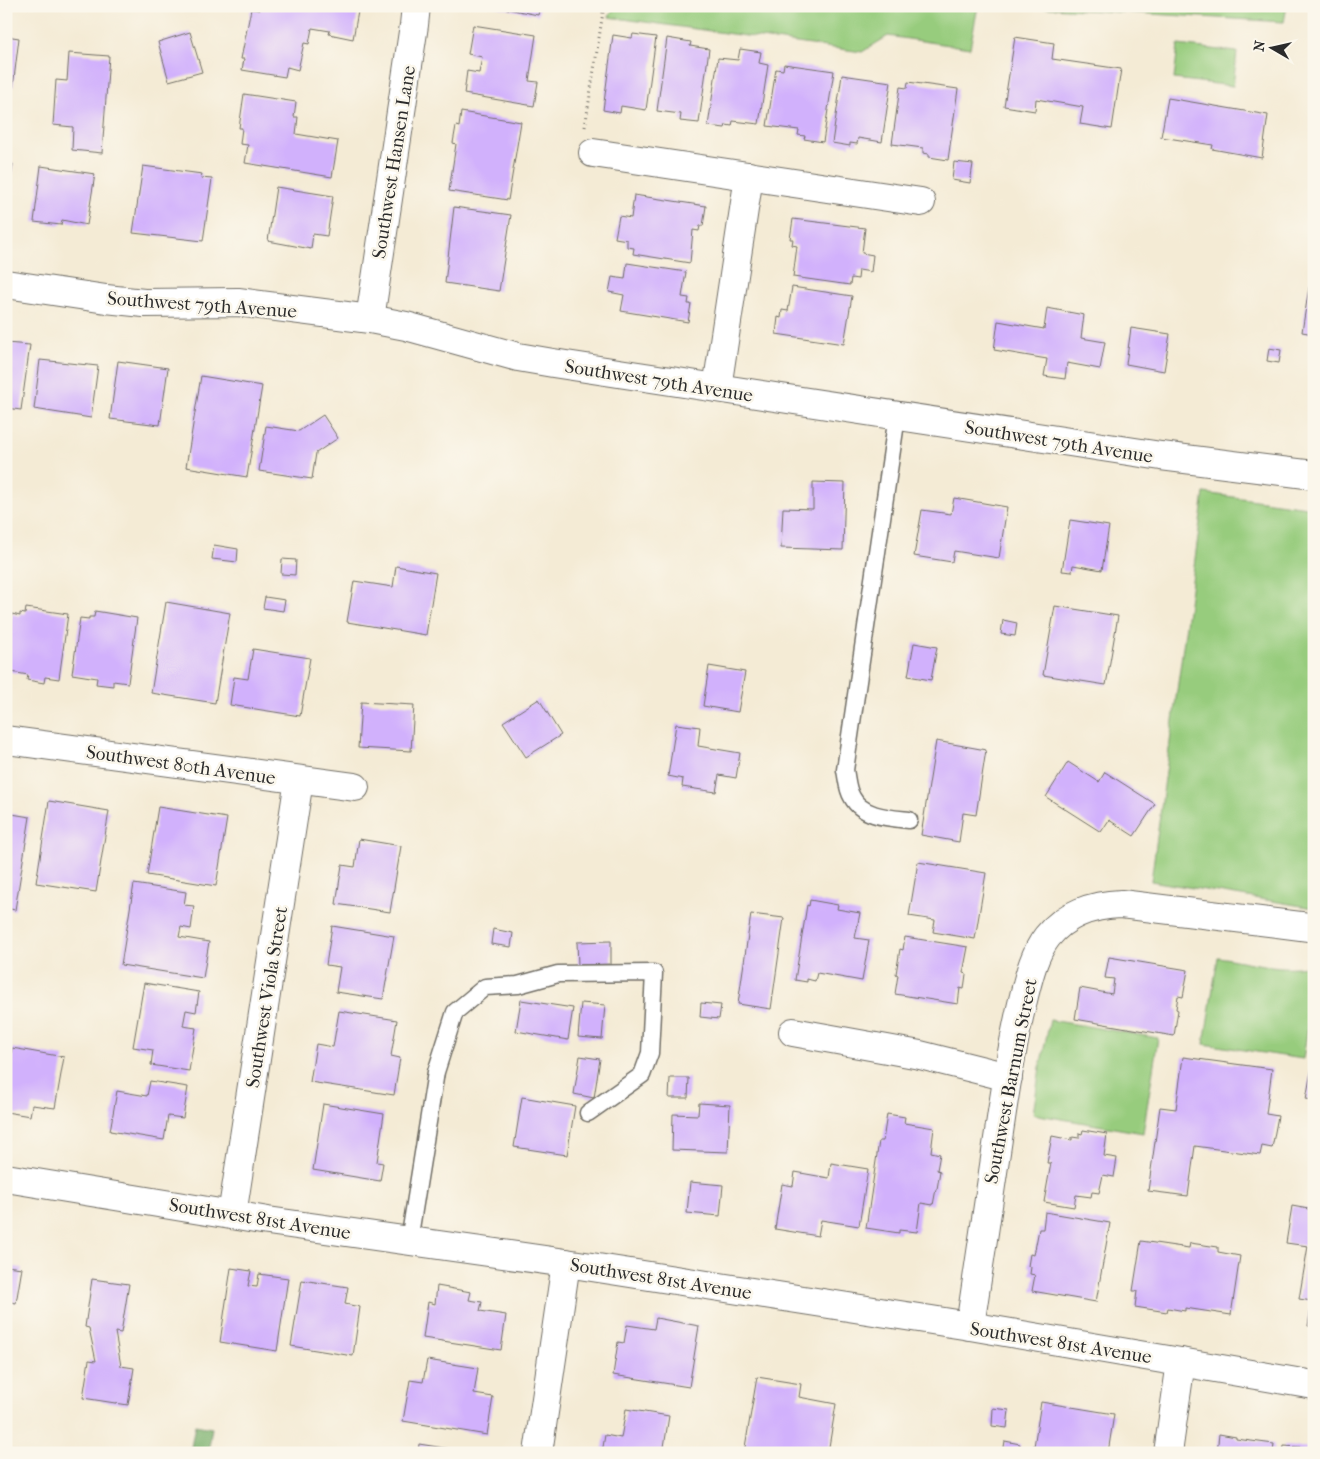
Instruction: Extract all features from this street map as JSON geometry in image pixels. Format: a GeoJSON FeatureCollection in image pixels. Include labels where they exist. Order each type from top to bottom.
{"type":"FeatureCollection","features":[{"type":"Feature","properties":{"kind":"street","name":"Southwest Hansen Lane"},"geometry":{"type":"LineString","coordinates":[[370,319],[416,6]]}},
{"type":"Feature","properties":{"kind":"street"},"geometry":{"type":"LineString","coordinates":[[593,153],[921,202]]}},
{"type":"Feature","properties":{"kind":"street"},"geometry":{"type":"LineString","coordinates":[[717,388],[749,176]]}},
{"type":"Feature","properties":{"kind":"street","name":"Southwest 79th Avenue"},"geometry":{"type":"LineString","coordinates":[[6,284],[134,302],[175,304],[238,302],[370,319],[424,331],[518,357],[1161,456],[1314,475]]}},
{"type":"Feature","properties":{"kind":"street","name":"Southwest 80th Avenue"},"geometry":{"type":"LineString","coordinates":[[6,740],[355,788]]}},
{"type":"Feature","properties":{"kind":"street","name":"Southwest Viola Street"},"geometry":{"type":"LineString","coordinates":[[232,1215],[299,780]]}},
{"type":"Feature","properties":{"kind":"street","name":"Southwest Barnum Street"},"geometry":{"type":"LineString","coordinates":[[970,1326],[1018,1021],[1027,982],[1036,956],[1047,937],[1075,914],[1104,905],[1121,904],[1312,929]]}},
{"type":"Feature","properties":{"kind":"street"},"geometry":{"type":"LineString","coordinates":[[793,1032],[920,1056],[1008,1077]]}},
{"type":"Feature","properties":{"kind":"street","name":"Southwest 81st Avenue"},"geometry":{"type":"LineString","coordinates":[[6,1178],[232,1215],[566,1263],[970,1326],[1314,1385]]}},
{"type":"Feature","properties":{"kind":"street"},"geometry":{"type":"LineString","coordinates":[[538,1453],[566,1263]]}},
{"type":"Feature","properties":{"kind":"street"},"geometry":{"type":"LineString","coordinates":[[1168,1453],[1181,1362]]}},
{"type":"Feature","properties":{"kind":"lane"},"geometry":{"type":"LineString","coordinates":[[897,416],[845,770],[852,798],[861,807],[884,818],[909,820]]}},
{"type":"Feature","properties":{"kind":"lane"},"geometry":{"type":"LineString","coordinates":[[409,1241],[436,1072],[455,1012],[485,987],[518,985],[558,974],[654,973],[650,1053],[642,1075],[588,1113]]}},
{"type":"Feature","properties":{"kind":"path"},"geometry":{"type":"LineString","coordinates":[[593,153],[581,151],[604,6]]}},
{"type":"Feature","properties":{"kind":"green space"},"geometry":{"type":"Polygon","coordinates":[[[615,6],[978,6],[970,48],[888,36],[862,52],[609,17],[615,6]]]}},
{"type":"Feature","properties":{"kind":"green space"},"geometry":{"type":"Polygon","coordinates":[[[1018,6],[1287,6],[1284,22],[1018,6]]]}},
{"type":"Feature","properties":{"kind":"green space"},"geometry":{"type":"Polygon","coordinates":[[[1178,45],[1237,52],[1233,86],[1174,79],[1178,45]]]}},
{"type":"Feature","properties":{"kind":"green space"},"geometry":{"type":"Polygon","coordinates":[[[1204,493],[1314,508],[1314,908],[1151,881],[1204,493]]]}},
{"type":"Feature","properties":{"kind":"green space"},"geometry":{"type":"Polygon","coordinates":[[[1218,957],[1279,967],[1314,964],[1314,985],[1303,1059],[1204,1044],[1218,957]]]}},
{"type":"Feature","properties":{"kind":"green space"},"geometry":{"type":"Polygon","coordinates":[[[1050,1020],[1158,1038],[1143,1133],[1033,1114],[1050,1020]]]}},
{"type":"Feature","properties":{"kind":"green space"},"geometry":{"type":"Polygon","coordinates":[[[195,1425],[212,1428],[208,1453],[190,1453],[195,1425]]]}},
{"type":"Feature","properties":{"kind":"building"},"geometry":{"type":"Polygon","coordinates":[[[161,6],[175,6],[174,9],[161,6]]]}},
{"type":"Feature","properties":{"kind":"building"},"geometry":{"type":"Polygon","coordinates":[[[259,6],[359,6],[353,39],[329,34],[330,31],[312,28],[309,44],[304,43],[298,70],[287,67],[285,77],[242,70],[244,59],[241,59],[251,9],[259,10],[259,6]]]}},
{"type":"Feature","properties":{"kind":"building"},"geometry":{"type":"Polygon","coordinates":[[[493,6],[540,6],[538,15],[493,6]]]}},
{"type":"Feature","properties":{"kind":"building"},"geometry":{"type":"Polygon","coordinates":[[[473,25],[536,35],[529,81],[538,82],[534,106],[464,94],[467,71],[479,73],[482,57],[468,54],[473,25]]]}},
{"type":"Feature","properties":{"kind":"building"},"geometry":{"type":"Polygon","coordinates":[[[190,32],[202,72],[169,81],[158,42],[190,32]]]}},
{"type":"Feature","properties":{"kind":"building"},"geometry":{"type":"Polygon","coordinates":[[[633,34],[656,37],[646,110],[621,106],[620,113],[603,110],[613,35],[632,38],[633,34]]]}},
{"type":"Feature","properties":{"kind":"building"},"geometry":{"type":"Polygon","coordinates":[[[6,36],[19,38],[13,87],[6,86],[6,36]]]}},
{"type":"Feature","properties":{"kind":"building"},"geometry":{"type":"Polygon","coordinates":[[[1015,37],[1054,43],[1052,59],[1121,69],[1112,129],[1080,124],[1083,107],[1036,99],[1035,111],[1004,106],[1015,37]]]}},
{"type":"Feature","properties":{"kind":"building"},"geometry":{"type":"Polygon","coordinates":[[[667,38],[691,42],[690,46],[709,49],[699,123],[680,121],[681,114],[657,111],[667,38]]]}},
{"type":"Feature","properties":{"kind":"building"},"geometry":{"type":"Polygon","coordinates":[[[740,49],[761,52],[759,63],[768,65],[759,124],[733,121],[732,126],[726,125],[725,128],[708,126],[718,58],[738,60],[740,49]]]}},
{"type":"Feature","properties":{"kind":"building"},"geometry":{"type":"Polygon","coordinates":[[[69,53],[109,56],[102,153],[72,150],[73,127],[53,125],[56,80],[67,81],[69,53]]]}},
{"type":"Feature","properties":{"kind":"building"},"geometry":{"type":"Polygon","coordinates":[[[784,64],[834,71],[823,142],[804,139],[805,136],[798,135],[799,130],[767,126],[776,69],[783,70],[784,64]]]}},
{"type":"Feature","properties":{"kind":"building"},"geometry":{"type":"Polygon","coordinates":[[[842,75],[891,82],[882,142],[858,138],[857,144],[850,143],[850,146],[832,143],[842,75]]]}},
{"type":"Feature","properties":{"kind":"building"},"geometry":{"type":"Polygon","coordinates":[[[908,82],[958,89],[948,160],[929,157],[929,154],[923,153],[923,148],[892,144],[900,87],[907,88],[908,82]]]}},
{"type":"Feature","properties":{"kind":"building"},"geometry":{"type":"Polygon","coordinates":[[[244,94],[296,102],[294,117],[298,117],[296,134],[338,141],[332,177],[245,163],[248,145],[240,144],[242,128],[239,128],[244,94]]]}},
{"type":"Feature","properties":{"kind":"building"},"geometry":{"type":"Polygon","coordinates":[[[6,97],[11,98],[7,119],[6,119],[6,97]]]}},
{"type":"Feature","properties":{"kind":"building"},"geometry":{"type":"Polygon","coordinates":[[[1168,98],[1268,115],[1262,158],[1212,149],[1213,145],[1161,137],[1168,98]]]}},
{"type":"Feature","properties":{"kind":"building"},"geometry":{"type":"Polygon","coordinates":[[[461,112],[521,122],[508,200],[449,191],[456,144],[453,143],[456,126],[459,127],[461,112]]]}},
{"type":"Feature","properties":{"kind":"building"},"geometry":{"type":"Polygon","coordinates":[[[954,162],[973,164],[970,183],[952,180],[954,162]]]}},
{"type":"Feature","properties":{"kind":"building"},"geometry":{"type":"Polygon","coordinates":[[[6,163],[13,164],[7,208],[6,208],[6,163]]]}},
{"type":"Feature","properties":{"kind":"building"},"geometry":{"type":"Polygon","coordinates":[[[41,166],[95,174],[87,225],[62,220],[61,225],[34,222],[41,166]]]}},
{"type":"Feature","properties":{"kind":"building"},"geometry":{"type":"Polygon","coordinates":[[[143,166],[202,174],[201,178],[212,179],[203,241],[133,233],[143,166]]]}},
{"type":"Feature","properties":{"kind":"building"},"geometry":{"type":"Polygon","coordinates":[[[276,187],[333,196],[327,236],[313,234],[311,249],[268,241],[276,187]]]}},
{"type":"Feature","properties":{"kind":"building"},"geometry":{"type":"Polygon","coordinates":[[[634,195],[706,206],[703,226],[700,226],[699,231],[693,230],[690,263],[633,254],[634,248],[627,247],[627,240],[615,238],[619,216],[631,218],[634,195]]]}},
{"type":"Feature","properties":{"kind":"building"},"geometry":{"type":"Polygon","coordinates":[[[454,207],[511,215],[499,291],[445,283],[454,207]]]}},
{"type":"Feature","properties":{"kind":"building"},"geometry":{"type":"Polygon","coordinates":[[[793,219],[865,228],[862,253],[873,255],[871,272],[859,270],[858,279],[851,278],[850,285],[793,277],[797,246],[792,245],[793,239],[790,239],[793,219]]]}},
{"type":"Feature","properties":{"kind":"building"},"geometry":{"type":"Polygon","coordinates":[[[627,263],[686,272],[682,297],[689,298],[688,304],[691,304],[688,322],[621,311],[624,295],[609,292],[612,277],[625,279],[627,263]]]}},
{"type":"Feature","properties":{"kind":"building"},"geometry":{"type":"Polygon","coordinates":[[[792,287],[852,296],[844,344],[776,334],[778,317],[781,318],[782,310],[788,311],[792,287]]]}},
{"type":"Feature","properties":{"kind":"building"},"geometry":{"type":"Polygon","coordinates":[[[1309,287],[1314,288],[1314,334],[1302,332],[1309,287]]]}},
{"type":"Feature","properties":{"kind":"building"},"geometry":{"type":"Polygon","coordinates":[[[1047,308],[1084,315],[1081,338],[1105,342],[1100,369],[1067,363],[1065,379],[1044,376],[1047,359],[994,350],[998,321],[1044,329],[1047,308]]]}},
{"type":"Feature","properties":{"kind":"building"},"geometry":{"type":"Polygon","coordinates":[[[1131,328],[1170,334],[1164,371],[1126,364],[1131,328]]]}},
{"type":"Feature","properties":{"kind":"building"},"geometry":{"type":"Polygon","coordinates":[[[6,343],[30,345],[21,410],[6,408],[6,343]]]}},
{"type":"Feature","properties":{"kind":"building"},"geometry":{"type":"Polygon","coordinates":[[[1269,348],[1281,350],[1279,363],[1267,361],[1269,348]]]}},
{"type":"Feature","properties":{"kind":"building"},"geometry":{"type":"Polygon","coordinates":[[[40,360],[98,366],[91,418],[34,409],[40,360]]]}},
{"type":"Feature","properties":{"kind":"building"},"geometry":{"type":"Polygon","coordinates":[[[118,361],[168,368],[160,425],[110,419],[118,361]]]}},
{"type":"Feature","properties":{"kind":"building"},"geometry":{"type":"Polygon","coordinates":[[[201,376],[262,386],[247,477],[186,467],[201,376]]]}},
{"type":"Feature","properties":{"kind":"building"},"geometry":{"type":"Polygon","coordinates":[[[323,415],[338,438],[316,453],[312,479],[259,471],[266,426],[299,431],[323,415]]]}},
{"type":"Feature","properties":{"kind":"building"},"geometry":{"type":"Polygon","coordinates":[[[813,482],[845,483],[843,550],[781,548],[783,508],[813,509],[813,482]]]}},
{"type":"Feature","properties":{"kind":"building"},"geometry":{"type":"Polygon","coordinates":[[[954,498],[1007,507],[999,558],[954,551],[952,562],[914,556],[922,510],[951,514],[954,498]]]}},
{"type":"Feature","properties":{"kind":"building"},"geometry":{"type":"Polygon","coordinates":[[[1070,520],[1109,526],[1102,570],[1073,565],[1072,572],[1062,571],[1070,520]]]}},
{"type":"Feature","properties":{"kind":"building"},"geometry":{"type":"Polygon","coordinates":[[[214,545],[238,549],[237,562],[212,559],[214,545]]]}},
{"type":"Feature","properties":{"kind":"building"},"geometry":{"type":"Polygon","coordinates":[[[282,559],[296,560],[295,575],[281,574],[282,559]]]}},
{"type":"Feature","properties":{"kind":"building"},"geometry":{"type":"Polygon","coordinates":[[[396,566],[436,573],[426,635],[347,622],[354,581],[393,587],[396,566]]]}},
{"type":"Feature","properties":{"kind":"building"},"geometry":{"type":"Polygon","coordinates":[[[265,597],[285,600],[283,611],[263,608],[265,597]]]}},
{"type":"Feature","properties":{"kind":"building"},"geometry":{"type":"Polygon","coordinates":[[[166,602],[230,613],[215,703],[151,693],[166,602]]]}},
{"type":"Feature","properties":{"kind":"building"},"geometry":{"type":"Polygon","coordinates":[[[1055,606],[1118,616],[1106,685],[1043,675],[1055,606]]]}},
{"type":"Feature","properties":{"kind":"building"},"geometry":{"type":"Polygon","coordinates":[[[26,608],[68,614],[59,679],[45,677],[44,683],[27,680],[28,675],[6,671],[6,649],[12,614],[20,616],[20,613],[25,614],[26,608]]]}},
{"type":"Feature","properties":{"kind":"building"},"geometry":{"type":"Polygon","coordinates":[[[95,611],[137,618],[128,683],[113,681],[113,686],[96,684],[97,678],[72,674],[80,618],[89,619],[89,617],[94,617],[95,611]]]}},
{"type":"Feature","properties":{"kind":"building"},"geometry":{"type":"Polygon","coordinates":[[[1003,620],[1017,623],[1015,636],[1001,634],[1003,620]]]}},
{"type":"Feature","properties":{"kind":"building"},"geometry":{"type":"Polygon","coordinates":[[[914,643],[937,647],[931,680],[908,676],[914,643]]]}},
{"type":"Feature","properties":{"kind":"building"},"geometry":{"type":"Polygon","coordinates":[[[253,649],[310,658],[300,716],[230,705],[234,677],[248,679],[253,649]]]}},
{"type":"Feature","properties":{"kind":"building"},"geometry":{"type":"Polygon","coordinates":[[[709,666],[745,672],[738,712],[703,706],[709,666]]]}},
{"type":"Feature","properties":{"kind":"building"},"geometry":{"type":"Polygon","coordinates":[[[539,699],[561,735],[526,757],[503,722],[539,699]]]}},
{"type":"Feature","properties":{"kind":"building"},"geometry":{"type":"Polygon","coordinates":[[[361,702],[414,705],[411,751],[358,748],[361,702]]]}},
{"type":"Feature","properties":{"kind":"building"},"geometry":{"type":"Polygon","coordinates":[[[676,724],[700,727],[698,746],[740,753],[736,778],[719,775],[716,792],[682,787],[683,779],[668,776],[676,724]]]}},
{"type":"Feature","properties":{"kind":"building"},"geometry":{"type":"Polygon","coordinates":[[[936,741],[986,750],[976,815],[963,813],[959,842],[921,835],[936,741]]]}},
{"type":"Feature","properties":{"kind":"building"},"geometry":{"type":"Polygon","coordinates":[[[1068,762],[1099,782],[1105,772],[1155,804],[1134,836],[1109,820],[1101,832],[1046,797],[1068,762]]]}},
{"type":"Feature","properties":{"kind":"building"},"geometry":{"type":"Polygon","coordinates":[[[49,801],[109,811],[96,892],[36,883],[49,801]]]}},
{"type":"Feature","properties":{"kind":"building"},"geometry":{"type":"Polygon","coordinates":[[[158,807],[227,818],[216,886],[147,875],[158,807]]]}},
{"type":"Feature","properties":{"kind":"building"},"geometry":{"type":"Polygon","coordinates":[[[6,813],[30,817],[15,910],[6,908],[6,813]]]}},
{"type":"Feature","properties":{"kind":"building"},"geometry":{"type":"Polygon","coordinates":[[[359,839],[401,846],[390,912],[336,904],[342,865],[355,867],[359,839]]]}},
{"type":"Feature","properties":{"kind":"building"},"geometry":{"type":"Polygon","coordinates":[[[918,862],[986,873],[975,939],[933,932],[935,920],[909,916],[918,862]]]}},
{"type":"Feature","properties":{"kind":"building"},"geometry":{"type":"Polygon","coordinates":[[[134,884],[186,892],[184,905],[194,906],[191,929],[181,927],[179,937],[209,942],[203,978],[121,965],[134,884]]]}},
{"type":"Feature","properties":{"kind":"building"},"geometry":{"type":"Polygon","coordinates":[[[810,900],[838,905],[837,909],[860,913],[855,938],[869,940],[862,981],[817,973],[815,981],[807,979],[807,982],[795,980],[807,905],[809,906],[810,900]]]}},
{"type":"Feature","properties":{"kind":"building"},"geometry":{"type":"Polygon","coordinates":[[[751,914],[784,918],[771,1009],[738,1004],[751,914]]]}},
{"type":"Feature","properties":{"kind":"building"},"geometry":{"type":"Polygon","coordinates":[[[332,926],[394,936],[383,999],[336,992],[340,967],[326,965],[332,926]]]}},
{"type":"Feature","properties":{"kind":"building"},"geometry":{"type":"Polygon","coordinates":[[[493,929],[513,933],[511,947],[491,944],[493,929]]]}},
{"type":"Feature","properties":{"kind":"building"},"geometry":{"type":"Polygon","coordinates":[[[905,937],[968,947],[963,973],[966,974],[964,989],[960,988],[958,1004],[895,994],[900,949],[903,950],[905,937]]]}},
{"type":"Feature","properties":{"kind":"building"},"geometry":{"type":"Polygon","coordinates":[[[611,941],[611,964],[578,965],[577,942],[611,941]]]}},
{"type":"Feature","properties":{"kind":"building"},"geometry":{"type":"Polygon","coordinates":[[[1109,957],[1188,970],[1183,997],[1178,996],[1174,1036],[1075,1019],[1080,988],[1112,994],[1114,979],[1105,978],[1109,957]]]}},
{"type":"Feature","properties":{"kind":"building"},"geometry":{"type":"Polygon","coordinates":[[[144,983],[199,992],[196,1012],[186,1010],[183,1026],[196,1028],[189,1071],[151,1065],[153,1050],[133,1047],[144,983]]]}},
{"type":"Feature","properties":{"kind":"building"},"geometry":{"type":"Polygon","coordinates":[[[521,1000],[573,1008],[568,1040],[516,1031],[521,1000]]]}},
{"type":"Feature","properties":{"kind":"building"},"geometry":{"type":"Polygon","coordinates":[[[581,1003],[605,1005],[602,1039],[578,1037],[581,1003]]]}},
{"type":"Feature","properties":{"kind":"building"},"geometry":{"type":"Polygon","coordinates":[[[701,1003],[721,1005],[719,1019],[700,1017],[701,1003]]]}},
{"type":"Feature","properties":{"kind":"building"},"geometry":{"type":"Polygon","coordinates":[[[339,1011],[397,1020],[391,1056],[400,1058],[394,1095],[310,1082],[316,1044],[333,1047],[339,1011]]]}},
{"type":"Feature","properties":{"kind":"building"},"geometry":{"type":"Polygon","coordinates":[[[12,1048],[64,1057],[55,1108],[32,1105],[30,1116],[6,1112],[6,1083],[12,1048]]]}},
{"type":"Feature","properties":{"kind":"building"},"geometry":{"type":"Polygon","coordinates":[[[580,1056],[600,1059],[594,1098],[574,1094],[580,1056]]]}},
{"type":"Feature","properties":{"kind":"building"},"geometry":{"type":"Polygon","coordinates":[[[1183,1057],[1272,1069],[1266,1114],[1278,1116],[1272,1148],[1262,1146],[1260,1155],[1195,1146],[1188,1196],[1148,1191],[1160,1107],[1176,1109],[1183,1057]]]}},
{"type":"Feature","properties":{"kind":"building"},"geometry":{"type":"Polygon","coordinates":[[[1314,1061],[1314,1100],[1306,1099],[1314,1061]]]}},
{"type":"Feature","properties":{"kind":"building"},"geometry":{"type":"Polygon","coordinates":[[[670,1078],[689,1078],[688,1098],[669,1098],[670,1078]]]}},
{"type":"Feature","properties":{"kind":"building"},"geometry":{"type":"Polygon","coordinates":[[[150,1081],[188,1087],[183,1118],[168,1116],[164,1140],[110,1131],[117,1091],[147,1096],[150,1081]]]}},
{"type":"Feature","properties":{"kind":"building"},"geometry":{"type":"Polygon","coordinates":[[[522,1097],[575,1106],[567,1155],[514,1147],[522,1097]]]}},
{"type":"Feature","properties":{"kind":"building"},"geometry":{"type":"Polygon","coordinates":[[[699,1103],[730,1105],[728,1152],[672,1150],[673,1114],[698,1115],[699,1103]]]}},
{"type":"Feature","properties":{"kind":"building"},"geometry":{"type":"Polygon","coordinates":[[[323,1104],[384,1114],[377,1162],[383,1163],[380,1181],[313,1170],[323,1104]]]}},
{"type":"Feature","properties":{"kind":"building"},"geometry":{"type":"Polygon","coordinates":[[[887,1114],[905,1117],[904,1123],[934,1128],[931,1152],[940,1154],[937,1170],[940,1171],[933,1205],[921,1203],[917,1232],[899,1230],[899,1233],[866,1228],[879,1141],[883,1141],[887,1114]]]}},
{"type":"Feature","properties":{"kind":"building"},"geometry":{"type":"Polygon","coordinates":[[[1083,1130],[1107,1134],[1104,1156],[1117,1158],[1114,1177],[1103,1175],[1099,1193],[1092,1192],[1091,1197],[1076,1195],[1074,1207],[1044,1202],[1051,1163],[1047,1163],[1052,1136],[1072,1140],[1072,1137],[1079,1138],[1079,1133],[1082,1134],[1083,1130]]]}},
{"type":"Feature","properties":{"kind":"building"},"geometry":{"type":"Polygon","coordinates":[[[831,1163],[868,1169],[859,1226],[821,1220],[818,1236],[775,1229],[782,1184],[793,1186],[795,1172],[829,1178],[831,1163]]]}},
{"type":"Feature","properties":{"kind":"building"},"geometry":{"type":"Polygon","coordinates":[[[690,1182],[723,1185],[720,1216],[687,1213],[690,1182]]]}},
{"type":"Feature","properties":{"kind":"building"},"geometry":{"type":"Polygon","coordinates":[[[1292,1206],[1314,1210],[1314,1327],[1308,1326],[1312,1301],[1299,1299],[1308,1246],[1286,1243],[1292,1206]]]}},
{"type":"Feature","properties":{"kind":"building"},"geometry":{"type":"Polygon","coordinates":[[[1045,1212],[1110,1223],[1096,1302],[1032,1291],[1035,1275],[1030,1274],[1031,1267],[1028,1266],[1030,1254],[1034,1255],[1039,1229],[1043,1229],[1045,1212]]]}},
{"type":"Feature","properties":{"kind":"building"},"geometry":{"type":"Polygon","coordinates":[[[1141,1241],[1189,1248],[1190,1243],[1218,1247],[1218,1252],[1240,1256],[1231,1315],[1185,1308],[1185,1311],[1168,1308],[1167,1312],[1135,1307],[1137,1291],[1133,1291],[1141,1241]]]}},
{"type":"Feature","properties":{"kind":"building"},"geometry":{"type":"Polygon","coordinates":[[[6,1266],[22,1268],[16,1303],[6,1301],[6,1266]]]}},
{"type":"Feature","properties":{"kind":"building"},"geometry":{"type":"Polygon","coordinates":[[[231,1268],[251,1271],[248,1286],[257,1287],[259,1274],[288,1278],[277,1351],[220,1342],[231,1268]]]}},
{"type":"Feature","properties":{"kind":"building"},"geometry":{"type":"Polygon","coordinates":[[[92,1279],[129,1284],[121,1333],[115,1332],[121,1366],[134,1368],[128,1405],[83,1398],[89,1360],[96,1361],[89,1328],[85,1327],[92,1279]]]}},
{"type":"Feature","properties":{"kind":"building"},"geometry":{"type":"Polygon","coordinates":[[[302,1280],[348,1287],[345,1304],[360,1307],[353,1356],[291,1346],[302,1280]]]}},
{"type":"Feature","properties":{"kind":"building"},"geometry":{"type":"Polygon","coordinates":[[[437,1286],[471,1292],[469,1300],[482,1302],[480,1311],[506,1315],[501,1350],[423,1338],[428,1302],[435,1304],[437,1286]]]}},
{"type":"Feature","properties":{"kind":"building"},"geometry":{"type":"Polygon","coordinates":[[[656,1318],[699,1326],[689,1387],[613,1375],[618,1342],[624,1343],[627,1325],[654,1329],[656,1318]]]}},
{"type":"Feature","properties":{"kind":"building"},"geometry":{"type":"Polygon","coordinates":[[[427,1360],[478,1368],[474,1394],[493,1397],[487,1435],[403,1421],[410,1380],[423,1382],[427,1360]]]}},
{"type":"Feature","properties":{"kind":"building"},"geometry":{"type":"Polygon","coordinates":[[[757,1377],[801,1384],[799,1397],[836,1404],[828,1453],[744,1453],[757,1377]]]}},
{"type":"Feature","properties":{"kind":"building"},"geometry":{"type":"Polygon","coordinates":[[[1041,1402],[1114,1414],[1108,1453],[1033,1453],[1041,1402]]]}},
{"type":"Feature","properties":{"kind":"building"},"geometry":{"type":"Polygon","coordinates":[[[993,1408],[1009,1410],[1007,1428],[992,1426],[993,1408]]]}},
{"type":"Feature","properties":{"kind":"building"},"geometry":{"type":"Polygon","coordinates":[[[626,1409],[669,1416],[663,1453],[602,1453],[605,1435],[621,1438],[626,1409]]]}},
{"type":"Feature","properties":{"kind":"building"},"geometry":{"type":"Polygon","coordinates":[[[1219,1434],[1236,1437],[1236,1439],[1274,1444],[1273,1453],[1217,1453],[1219,1434]]]}},
{"type":"Feature","properties":{"kind":"building"},"geometry":{"type":"Polygon","coordinates":[[[1005,1441],[1020,1444],[1019,1453],[1003,1453],[1005,1441]]]}},
{"type":"Feature","properties":{"kind":"building"},"geometry":{"type":"Polygon","coordinates":[[[419,1444],[451,1449],[451,1453],[418,1453],[419,1444]]]}},
{"type":"Feature","properties":{"kind":"building"},"geometry":{"type":"Polygon","coordinates":[[[1284,1446],[1314,1448],[1314,1453],[1283,1453],[1284,1446]]]}}]}
